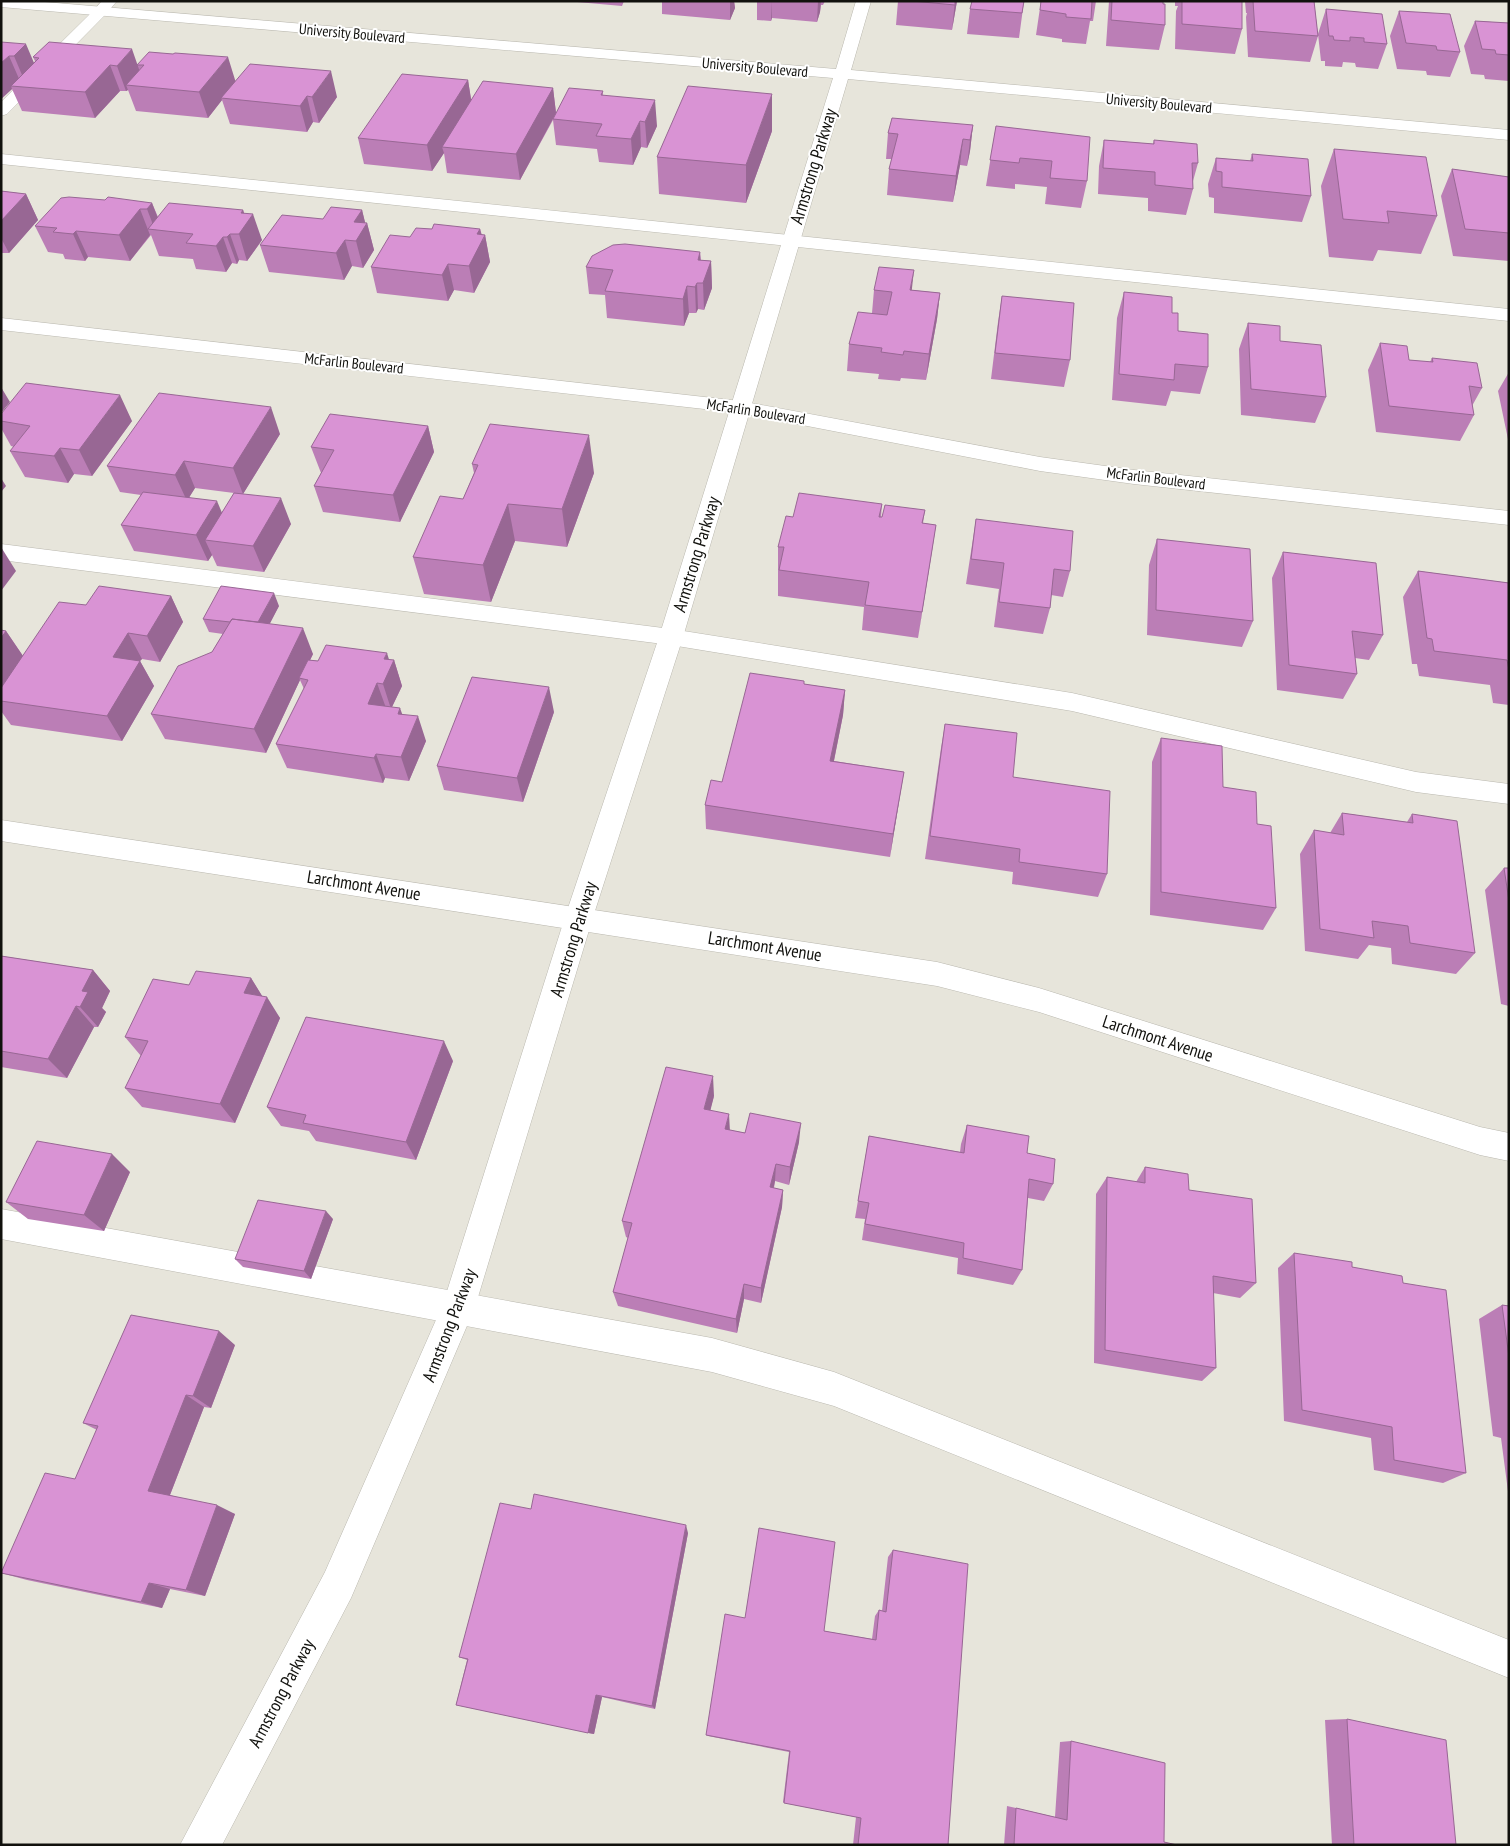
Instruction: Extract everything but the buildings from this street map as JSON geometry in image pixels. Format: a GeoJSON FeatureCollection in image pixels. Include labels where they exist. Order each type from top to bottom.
{"type":"FeatureCollection","features":[{"type":"Feature","properties":{"kind":"street","name":"Armstrong Parkway"},"geometry":{"type":"LineString","coordinates":[[200,1845],[338,1585],[459,1307],[579,917],[671,636],[864,1]]}},
{"type":"Feature","properties":{"kind":"street","name":"University Boulevard"},"geometry":{"type":"LineString","coordinates":[[1,3],[105,6],[1509,135]]}},
{"type":"Feature","properties":{"kind":"street"},"geometry":{"type":"LineString","coordinates":[[1,111],[105,6]]}},
{"type":"Feature","properties":{"kind":"street"},"geometry":{"type":"LineString","coordinates":[[1,158],[1509,314]]}},
{"type":"Feature","properties":{"kind":"street","name":"McFarlin Boulevard"},"geometry":{"type":"LineString","coordinates":[[1,324],[740,407],[1040,464],[1134,477],[1509,518]]}},
{"type":"Feature","properties":{"kind":"street"},"geometry":{"type":"LineString","coordinates":[[1,552],[671,636],[1072,702],[1416,782],[1509,794]]}},
{"type":"Feature","properties":{"kind":"street","name":"Larchmont Avenue"},"geometry":{"type":"LineString","coordinates":[[1,830],[579,917],[937,974],[1039,1000],[1480,1140],[1509,1147]]}},
{"type":"Feature","properties":{"kind":"street"},"geometry":{"type":"LineString","coordinates":[[1,1224],[712,1355],[834,1389],[1509,1658]]}}]}
